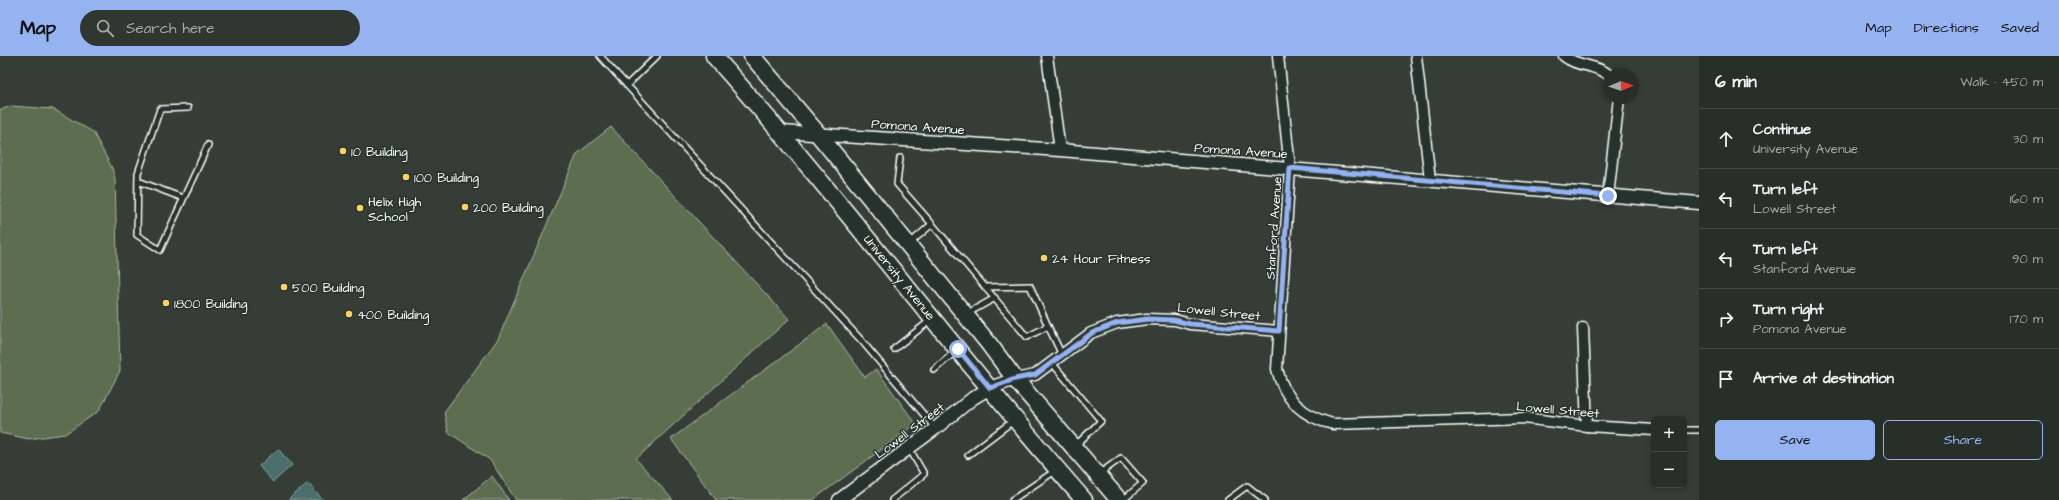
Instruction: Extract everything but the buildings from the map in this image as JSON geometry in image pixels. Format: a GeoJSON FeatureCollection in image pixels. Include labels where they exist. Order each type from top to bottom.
{"type":"FeatureCollection","features":[{"type":"Feature","properties":{"kind":"main road","name":"University Avenue"},"geometry":{"type":"LineString","coordinates":[[714,56],[781,132],[990,388],[1084,500]]}},
{"type":"Feature","properties":{"kind":"main road","name":"University Avenue"},"geometry":{"type":"LineString","coordinates":[[752,56],[818,134],[1015,379],[1119,500]]}},
{"type":"Feature","properties":{"kind":"street"},"geometry":{"type":"LineString","coordinates":[[1047,56],[1060,150]]}},
{"type":"Feature","properties":{"kind":"street","name":"Stanford Avenue"},"geometry":{"type":"LineString","coordinates":[[1278,56],[1290,168],[1279,331]]}},
{"type":"Feature","properties":{"kind":"street"},"geometry":{"type":"LineString","coordinates":[[1416,56],[1430,180]]}},
{"type":"Feature","properties":{"kind":"street"},"geometry":{"type":"LineString","coordinates":[[1564,56],[1571,62],[1596,68],[1603,72]]}},
{"type":"Feature","properties":{"kind":"street"},"geometry":{"type":"LineString","coordinates":[[1608,196],[1618,104]]}},
{"type":"Feature","properties":{"kind":"street","name":"Pomona Avenue"},"geometry":{"type":"LineString","coordinates":[[781,132],[1060,150],[1290,168],[1608,196],[1699,202]]}},
{"type":"Feature","properties":{"kind":"street","name":"Lowell Street"},"geometry":{"type":"LineString","coordinates":[[839,500],[936,428],[973,398],[990,388],[1015,379],[1035,375],[1092,333],[1117,323],[1148,319],[1174,320],[1190,324],[1279,331],[1277,369],[1282,385],[1297,407],[1323,422],[1343,424],[1524,418],[1587,426],[1651,430]]}},
{"type":"Feature","properties":{"kind":"street"},"geometry":{"type":"LineString","coordinates":[[1583,328],[1587,426]]}},
{"type":"Feature","properties":{"kind":"lane"},"geometry":{"type":"LineString","coordinates":[[600,56],[861,340],[936,428]]}},
{"type":"Feature","properties":{"kind":"lane"},"geometry":{"type":"LineString","coordinates":[[627,85],[657,56]]}},
{"type":"Feature","properties":{"kind":"lane"},"geometry":{"type":"LineString","coordinates":[[188,108],[160,109],[138,172],[137,235],[160,250],[208,146]]}},
{"type":"Feature","properties":{"kind":"lane"},"geometry":{"type":"LineString","coordinates":[[900,158],[898,184],[1027,337],[1048,326]]}},
{"type":"Feature","properties":{"kind":"lane"},"geometry":{"type":"LineString","coordinates":[[138,181],[183,198]]}},
{"type":"Feature","properties":{"kind":"lane"},"geometry":{"type":"LineString","coordinates":[[908,245],[932,224]]}},
{"type":"Feature","properties":{"kind":"lane"},"geometry":{"type":"LineString","coordinates":[[986,287],[1030,286],[1062,355]]}},
{"type":"Feature","properties":{"kind":"lane"},"geometry":{"type":"LineString","coordinates":[[965,315],[995,298]]}},
{"type":"Feature","properties":{"kind":"lane"},"geometry":{"type":"LineString","coordinates":[[894,349],[933,318]]}},
{"type":"Feature","properties":{"kind":"lane"},"geometry":{"type":"LineString","coordinates":[[934,370],[958,349]]}},
{"type":"Feature","properties":{"kind":"lane"},"geometry":{"type":"LineString","coordinates":[[1052,363],[1101,422],[1074,446]]}},
{"type":"Feature","properties":{"kind":"lane"},"geometry":{"type":"LineString","coordinates":[[968,455],[1016,419]]}},
{"type":"Feature","properties":{"kind":"lane"},"geometry":{"type":"LineString","coordinates":[[1687,430],[1699,430]]}},
{"type":"Feature","properties":{"kind":"lane"},"geometry":{"type":"LineString","coordinates":[[892,500],[924,474],[909,448]]}},
{"type":"Feature","properties":{"kind":"lane"},"geometry":{"type":"LineString","coordinates":[[1098,474],[1121,458],[1143,483],[1123,500]]}},
{"type":"Feature","properties":{"kind":"lane"},"geometry":{"type":"LineString","coordinates":[[1012,500],[1057,469]]}},
{"type":"Feature","properties":{"kind":"lane"},"geometry":{"type":"LineString","coordinates":[[1228,500],[1247,486],[1265,500]]}},
{"type":"Feature","properties":{"kind":"green space"},"geometry":{"type":"Polygon","coordinates":[[[11,106],[53,109],[93,132],[112,168],[115,179],[120,371],[99,411],[65,434],[29,439],[0,433],[0,110],[11,106]]]}},
{"type":"Feature","properties":{"kind":"green space"},"geometry":{"type":"Polygon","coordinates":[[[611,127],[789,319],[636,459],[673,500],[516,500],[490,460],[448,432],[444,412],[498,339],[577,154],[611,127]]]}},
{"type":"Feature","properties":{"kind":"green space"},"geometry":{"type":"Polygon","coordinates":[[[827,324],[865,377],[876,369],[916,424],[813,500],[716,500],[671,439],[827,324]]]}},
{"type":"Feature","properties":{"kind":"green space"},"geometry":{"type":"Polygon","coordinates":[[[492,476],[509,500],[463,500],[492,476]]]}},
{"type":"Feature","properties":{"kind":"water"},"geometry":{"type":"Polygon","coordinates":[[[278,449],[292,465],[273,482],[259,466],[278,449]]]}},
{"type":"Feature","properties":{"kind":"water"},"geometry":{"type":"Polygon","coordinates":[[[308,483],[323,500],[289,500],[289,499],[308,483]]]}},
{"type":"Feature","properties":{"kind":"place","name":"10 Building"},"geometry":{"type":"Point","coordinates":[343,151]}},
{"type":"Feature","properties":{"kind":"place","name":"100 Building"},"geometry":{"type":"Point","coordinates":[406,177]}},
{"type":"Feature","properties":{"kind":"place","name":"200 Building"},"geometry":{"type":"Point","coordinates":[465,207]}},
{"type":"Feature","properties":{"kind":"place","name":"Helix High School"},"geometry":{"type":"Point","coordinates":[360,208]}},
{"type":"Feature","properties":{"kind":"place","name":"24 Hour Fitness"},"geometry":{"type":"Point","coordinates":[1044,258]}},
{"type":"Feature","properties":{"kind":"place","name":"500 Building"},"geometry":{"type":"Point","coordinates":[284,287]}},
{"type":"Feature","properties":{"kind":"place","name":"1800 Building"},"geometry":{"type":"Point","coordinates":[166,303]}},
{"type":"Feature","properties":{"kind":"place","name":"400 Building"},"geometry":{"type":"Point","coordinates":[349,314]}},
{"type":"Feature","properties":{"kind":"route"},"geometry":{"type":"LineString","coordinates":[[958,349],[990,388],[1015,379],[1035,375],[1092,333],[1117,323],[1148,319],[1174,320],[1190,324],[1279,331],[1290,168],[1608,196]]}}]}
